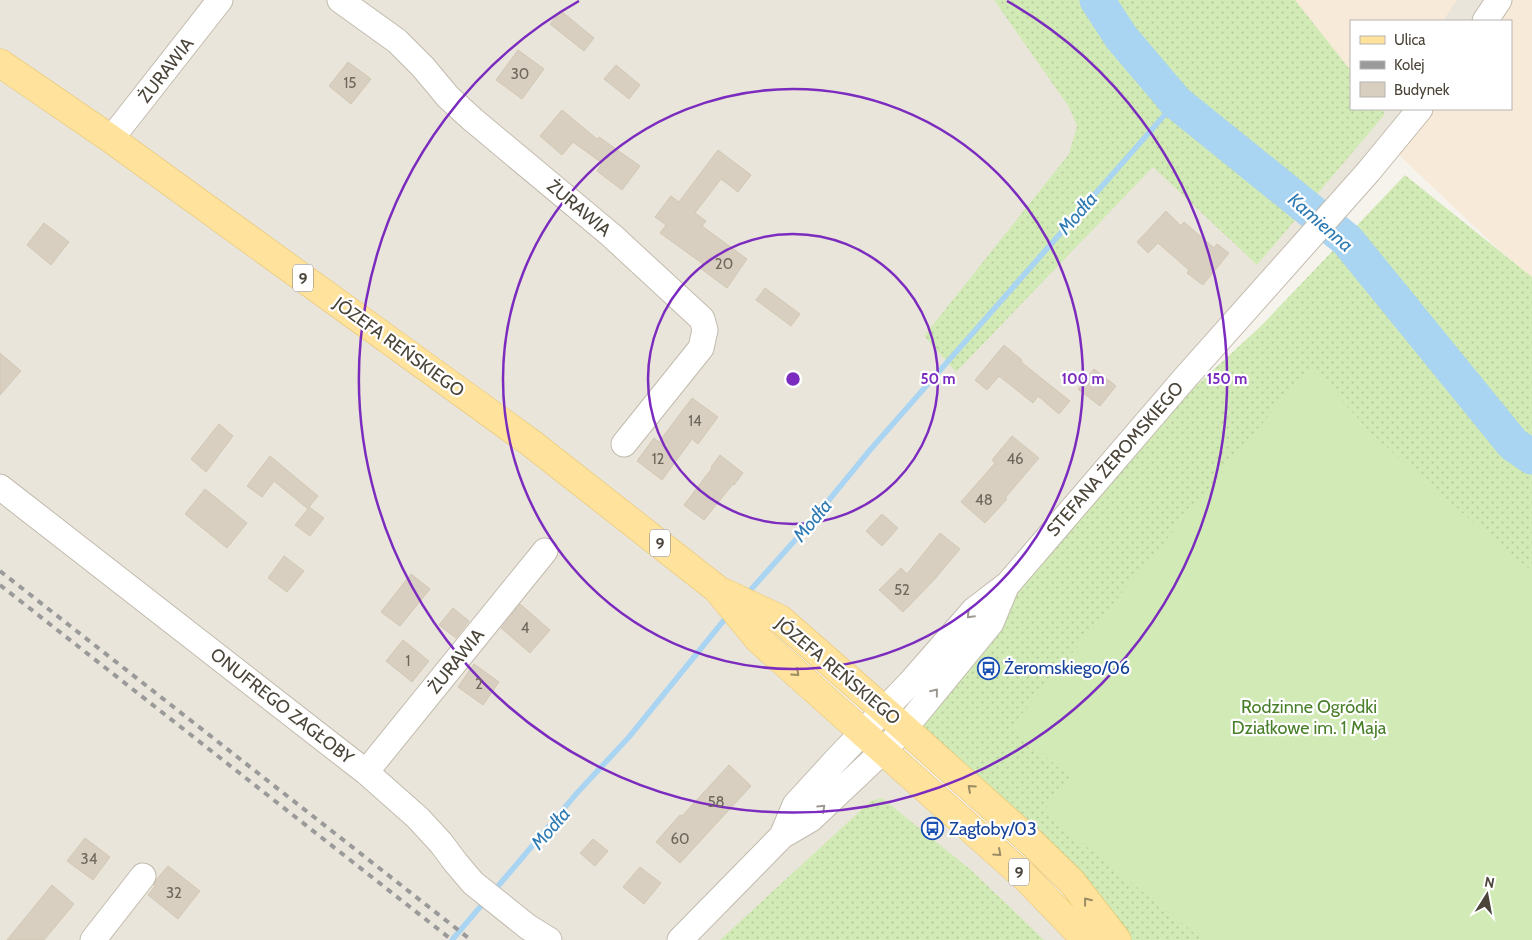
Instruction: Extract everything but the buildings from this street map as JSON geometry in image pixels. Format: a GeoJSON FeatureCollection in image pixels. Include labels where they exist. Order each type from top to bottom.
{"type":"FeatureCollection","features":[{"type":"Feature","properties":{"kind":"main road","name":"JÓZEFA REŃSKIEGO"},"geometry":{"type":"LineString","coordinates":[[0,64],[111,139],[538,448],[717,589],[759,640],[884,750]]}},
{"type":"Feature","properties":{"kind":"main road","name":"JÓZEFA REŃSKIEGO"},"geometry":{"type":"LineString","coordinates":[[717,589],[780,619],[905,728]]}},
{"type":"Feature","properties":{"kind":"main road","name":"9"},"geometry":{"type":"LineString","coordinates":[[905,728],[1030,841],[1072,882],[1117,940]]}},
{"type":"Feature","properties":{"kind":"main road","name":"9"},"geometry":{"type":"LineString","coordinates":[[884,750],[1026,878],[1086,940]]}},
{"type":"Feature","properties":{"kind":"street","name":"ŻURAWIA"},"geometry":{"type":"LineString","coordinates":[[111,139],[220,0]]}},
{"type":"Feature","properties":{"kind":"street","name":"ŻURAWIA"},"geometry":{"type":"LineString","coordinates":[[340,0],[396,41],[423,67],[448,97],[472,119],[611,235],[702,319],[705,330],[700,348],[624,444]]}},
{"type":"Feature","properties":{"kind":"street"},"geometry":{"type":"LineString","coordinates":[[1486,20],[1499,0]]}},
{"type":"Feature","properties":{"kind":"street","name":"STEFANA ŻEROMSKIEGO"},"geometry":{"type":"LineString","coordinates":[[782,836],[795,805],[910,683],[974,610],[1008,584],[1178,385],[1369,171],[1419,110]]}},
{"type":"Feature","properties":{"kind":"street","name":"ONUFREGO ZAGŁOBY"},"geometry":{"type":"LineString","coordinates":[[0,487],[366,772],[418,818],[473,883],[528,927],[549,940]]}},
{"type":"Feature","properties":{"kind":"street","name":"ŻURAWIA"},"geometry":{"type":"LineString","coordinates":[[366,772],[545,551]]}},
{"type":"Feature","properties":{"kind":"street","name":"STEFANA ŻEROMSKIEGO"},"geometry":{"type":"LineString","coordinates":[[680,940],[782,836],[810,818],[884,750],[905,728],[991,624],[1008,584]]}},
{"type":"Feature","properties":{"kind":"street"},"geometry":{"type":"LineString","coordinates":[[93,940],[143,876]]}},
{"type":"Feature","properties":{"kind":"shaded area"},"geometry":{"type":"Polygon","coordinates":[[[0,0],[1499,0],[1486,20],[1350,20],[1350,110],[1419,110],[884,710],[717,589],[1086,940],[0,940],[0,0]]]}},
{"type":"Feature","properties":{"kind":"shaded area"},"geometry":{"type":"Polygon","coordinates":[[[1295,0],[1457,0],[1444,20],[1350,20],[1350,70],[1295,0]]]}},
{"type":"Feature","properties":{"kind":"shaded area"},"geometry":{"type":"Polygon","coordinates":[[[1499,0],[1532,0],[1532,277],[1498,249],[1398,154],[1420,110],[1512,110],[1512,20],[1486,20],[1499,0]]]}},
{"type":"Feature","properties":{"kind":"green space"},"geometry":{"type":"Polygon","coordinates":[[[994,0],[1295,0],[1350,70],[1350,110],[1382,110],[1385,114],[1257,265],[1153,167],[956,372],[924,336],[1069,154],[1077,126],[1069,107],[994,0]]]}},
{"type":"Feature","properties":{"kind":"green space","name":"Rodzinne Ogródki Działkowe im. 1 Maja"},"geometry":{"type":"Polygon","coordinates":[[[1405,175],[1532,277],[1532,940],[1117,940],[905,728],[991,623],[1185,396],[1261,326],[1405,175]]]}},
{"type":"Feature","properties":{"kind":"green space","name":"Rodzinne Ogródki Działkowe im. 1 Maja"},"geometry":{"type":"Polygon","coordinates":[[[1310,366],[1374,436],[1505,550],[1532,571],[1532,940],[1203,940],[1043,812],[1072,779],[1011,727],[1310,366]]]}},
{"type":"Feature","properties":{"kind":"green space"},"geometry":{"type":"Polygon","coordinates":[[[882,798],[971,870],[1044,940],[720,940],[871,801],[882,798]]]}},
{"type":"Feature","properties":{"kind":"waterway","name":"Kamienna"},"geometry":{"type":"LineString","coordinates":[[1097,0],[1121,37],[1176,102],[1347,240],[1513,444],[1532,457]]}},
{"type":"Feature","properties":{"kind":"waterway","name":"Modła"},"geometry":{"type":"LineString","coordinates":[[747,594],[806,528],[870,450],[1176,102]]}},
{"type":"Feature","properties":{"kind":"waterway","name":"Modła"},"geometry":{"type":"LineString","coordinates":[[494,891],[577,793],[629,737],[729,614]]}},
{"type":"Feature","properties":{"kind":"waterway","name":"Modła"},"geometry":{"type":"LineString","coordinates":[[452,940],[486,900]]}},
{"type":"Feature","properties":{"kind":"railway"},"geometry":{"type":"LineString","coordinates":[[0,571],[471,940]]}},
{"type":"Feature","properties":{"kind":"railway"},"geometry":{"type":"LineString","coordinates":[[0,585],[452,940]]}},
{"type":"Feature","properties":{"kind":"place","name":"Żeromskiego/06"},"geometry":{"type":"Point","coordinates":[988,668]}},
{"type":"Feature","properties":{"kind":"place","name":"Zagłoby/03"},"geometry":{"type":"Point","coordinates":[933,829]}}]}
